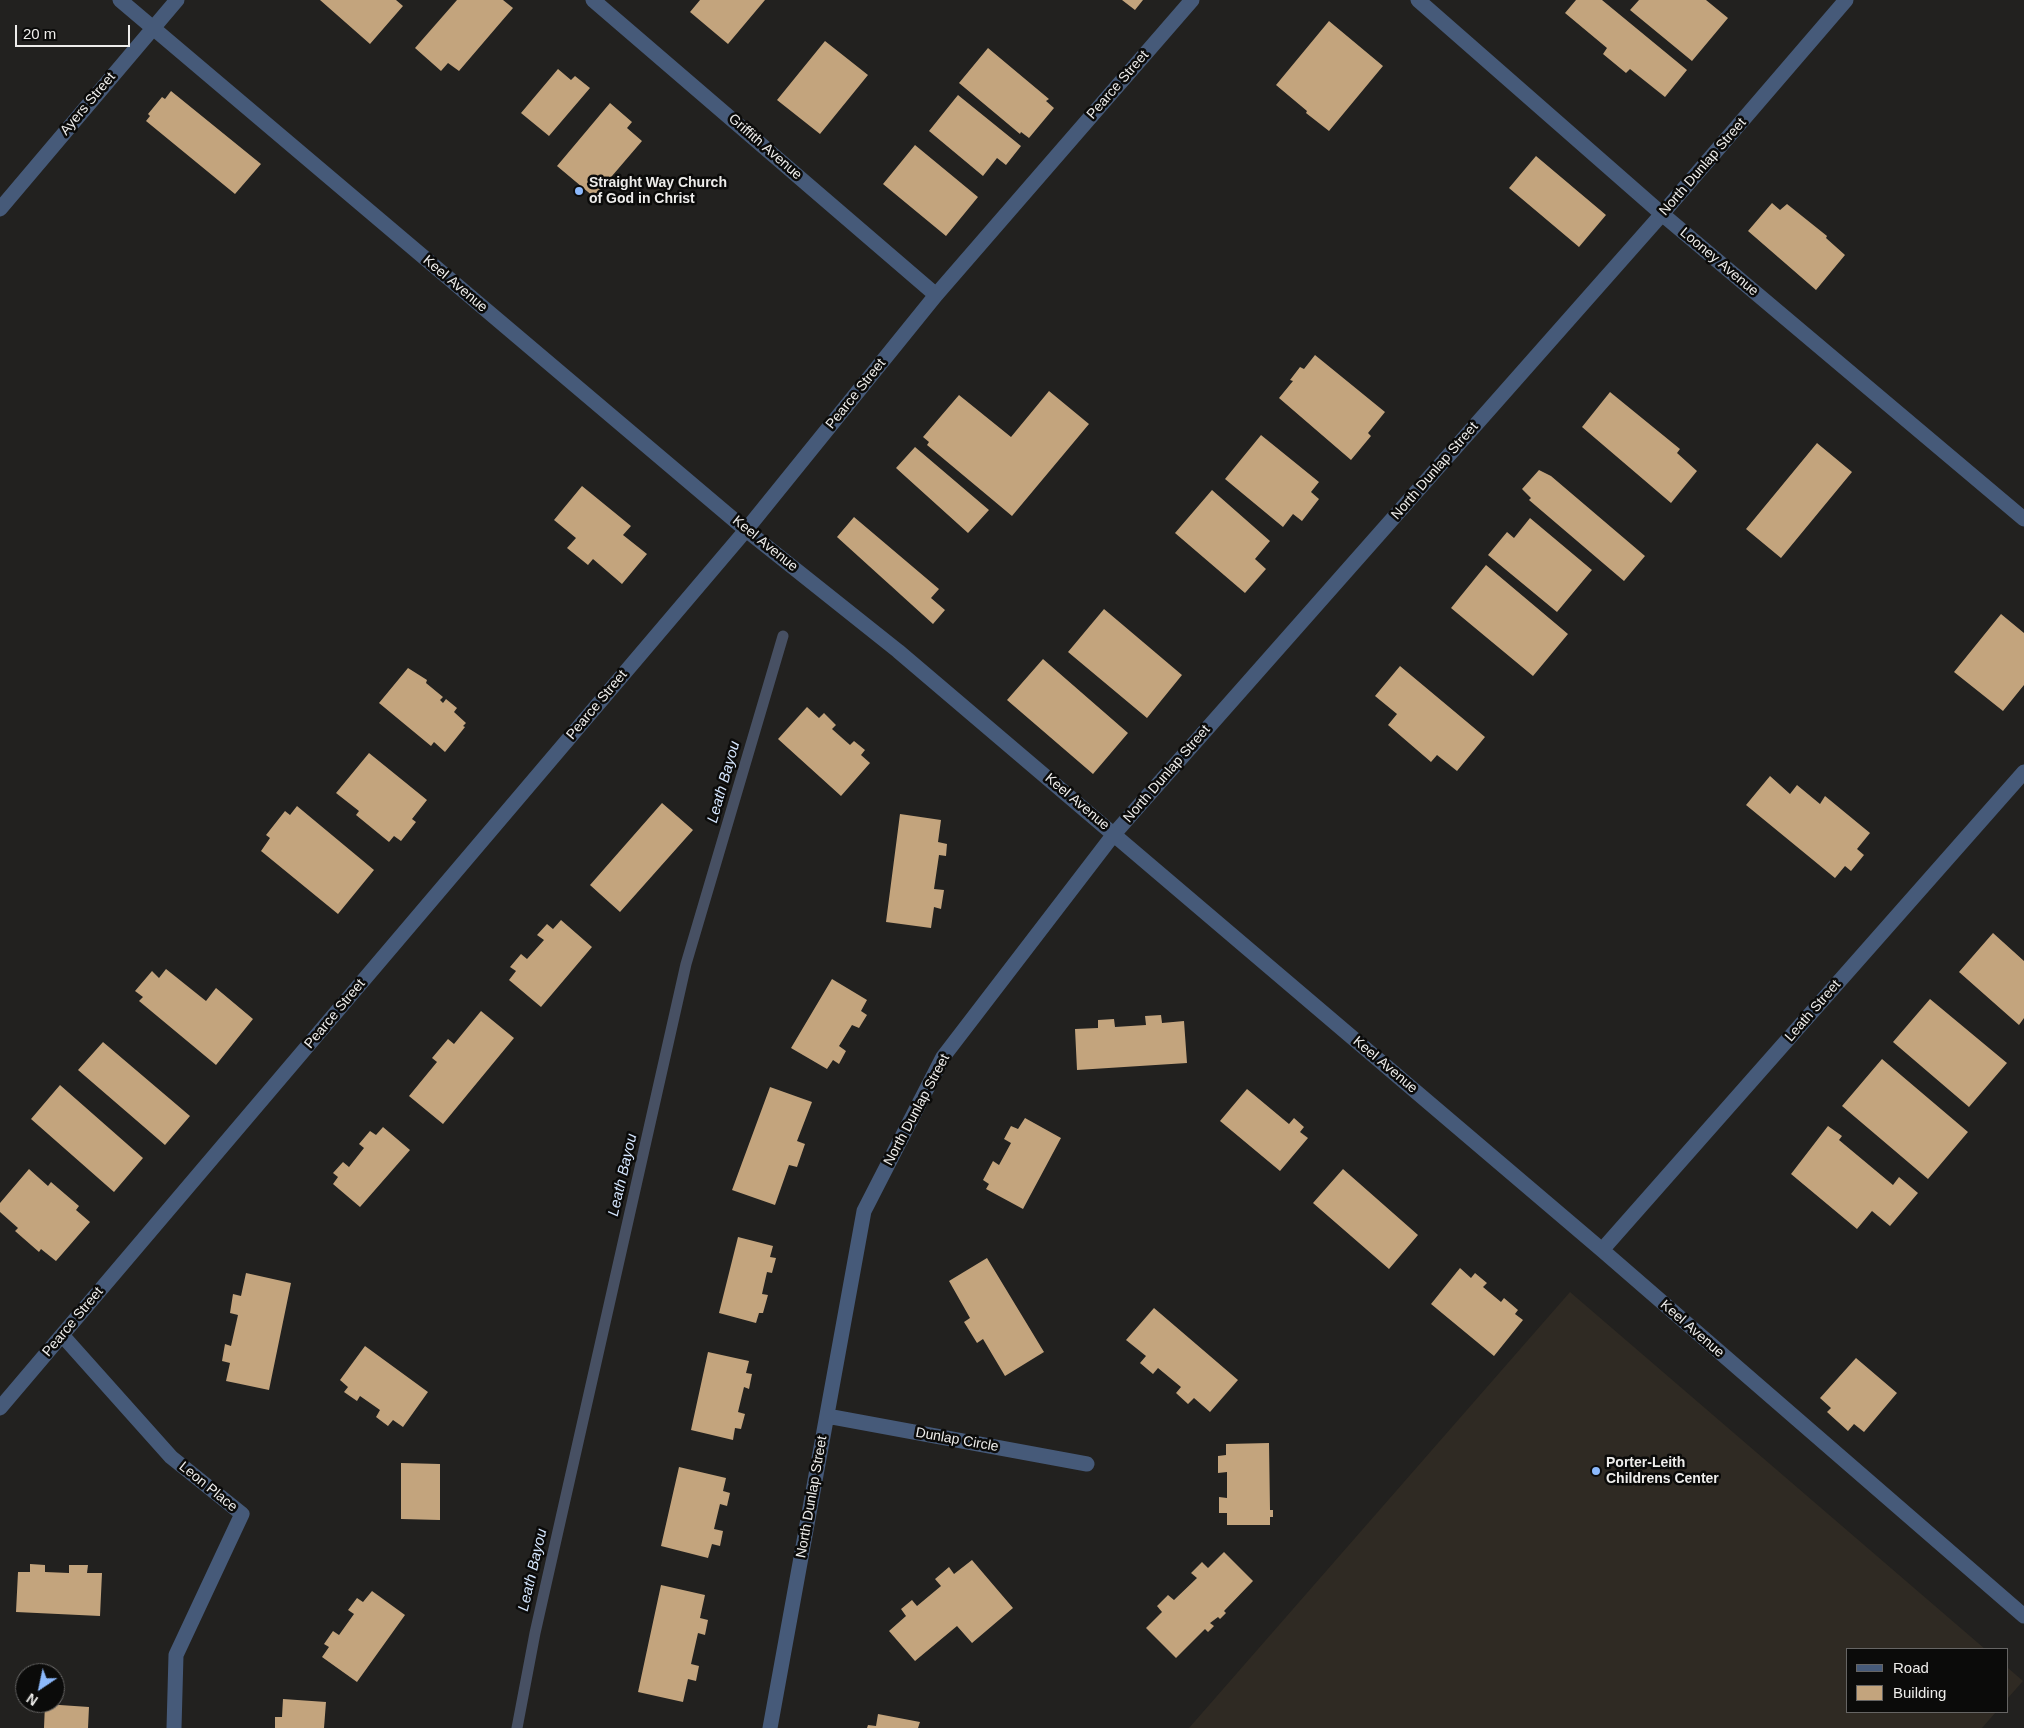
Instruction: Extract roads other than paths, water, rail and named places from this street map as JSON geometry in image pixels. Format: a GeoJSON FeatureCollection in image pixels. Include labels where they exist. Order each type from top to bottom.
{"type":"FeatureCollection","features":[{"type":"Feature","properties":{"kind":"street","name":"Keel Avenue"},"geometry":{"type":"LineString","coordinates":[[120,0],[746,530],[898,651],[1114,834],[1602,1250],[2024,1616]]}},
{"type":"Feature","properties":{"kind":"street","name":"Ayers Street"},"geometry":{"type":"LineString","coordinates":[[0,209],[177,0]]}},
{"type":"Feature","properties":{"kind":"street","name":"Griffith Avenue"},"geometry":{"type":"LineString","coordinates":[[593,0],[936,295]]}},
{"type":"Feature","properties":{"kind":"street","name":"Pearce Street"},"geometry":{"type":"LineString","coordinates":[[0,1408],[746,530],[936,295],[1192,0]]}},
{"type":"Feature","properties":{"kind":"street","name":"Looney Avenue"},"geometry":{"type":"LineString","coordinates":[[1418,0],[1662,214],[2024,519]]}},
{"type":"Feature","properties":{"kind":"street","name":"North Dunlap Street"},"geometry":{"type":"LineString","coordinates":[[770,1728],[864,1211],[942,1057],[1114,834],[1662,214],[1846,0]]}},
{"type":"Feature","properties":{"kind":"street","name":"Leath Street"},"geometry":{"type":"LineString","coordinates":[[1602,1250],[2024,772]]}},
{"type":"Feature","properties":{"kind":"street","name":"Leon Place"},"geometry":{"type":"LineString","coordinates":[[62,1335],[171,1457],[242,1514],[176,1655],[174,1728]]}},
{"type":"Feature","properties":{"kind":"street","name":"Dunlap Circle"},"geometry":{"type":"LineString","coordinates":[[827,1416],[1087,1464]]}},
{"type":"Feature","properties":{"kind":"waterway","name":"Leath Bayou"},"geometry":{"type":"LineString","coordinates":[[517,1728],[535,1633],[686,964],[783,636]]}},
{"type":"Feature","properties":{"kind":"place","name":"Straight Way Church of God in Christ"},"geometry":{"type":"Point","coordinates":[579,191]}},
{"type":"Feature","properties":{"kind":"place","name":"Porter-Leith Childrens Center"},"geometry":{"type":"Point","coordinates":[1596,1471]}}]}
